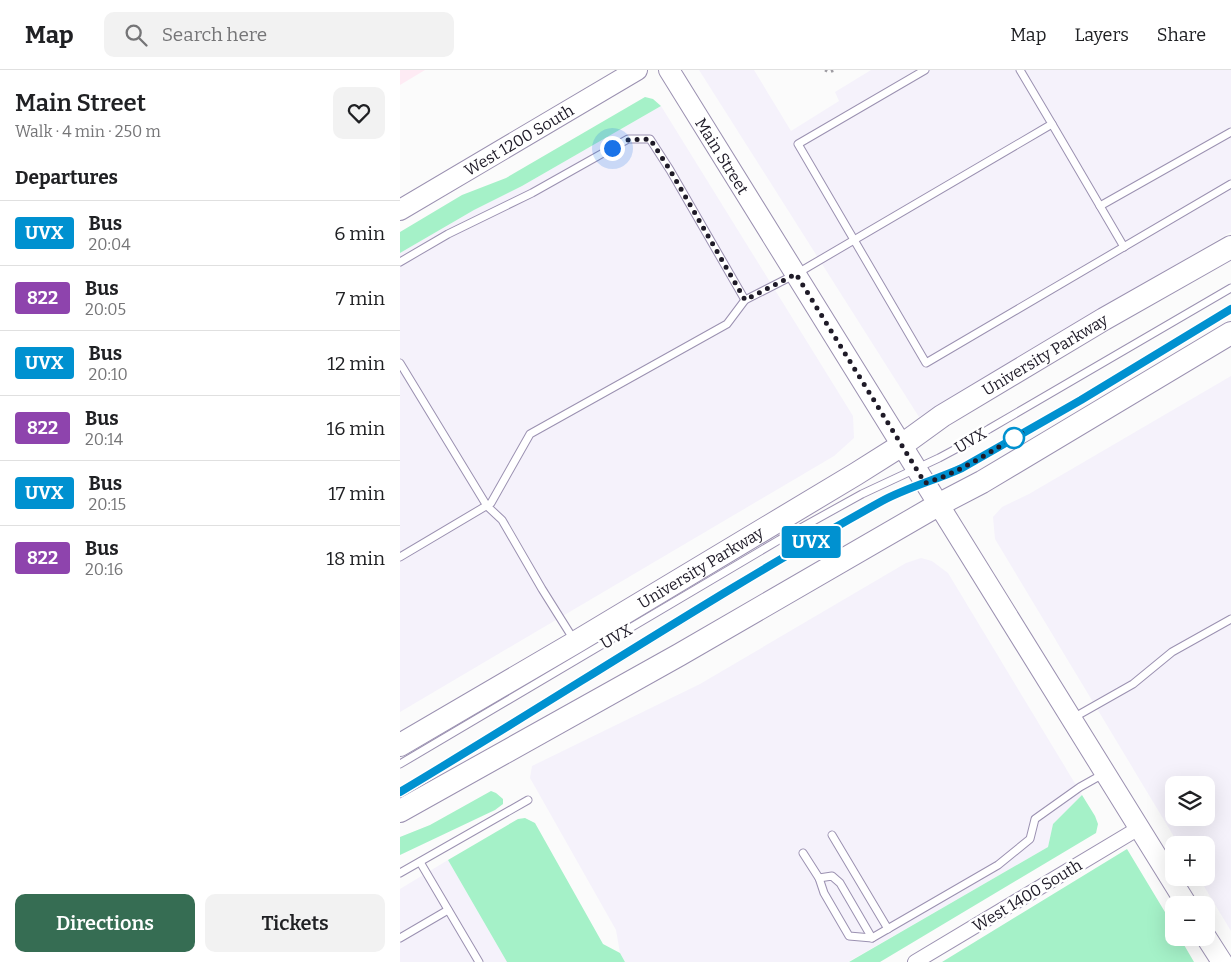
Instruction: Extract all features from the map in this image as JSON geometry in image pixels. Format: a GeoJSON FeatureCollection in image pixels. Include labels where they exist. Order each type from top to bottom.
{"type":"FeatureCollection","features":[{"type":"Feature","properties":{"kind":"main road","name":"University Parkway"},"geometry":{"type":"LineString","coordinates":[[400,745],[576,642],[902,445],[942,416],[1104,319],[1231,247]]}},
{"type":"Feature","properties":{"kind":"main road"},"geometry":{"type":"LineString","coordinates":[[400,811],[687,650],[938,505],[982,482],[1231,333]]}},
{"type":"Feature","properties":{"kind":"street","name":"West 1200 South"},"geometry":{"type":"LineString","coordinates":[[400,210],[637,70]]}},
{"type":"Feature","properties":{"kind":"street","name":"Main Street"},"geometry":{"type":"LineString","coordinates":[[669,70],[1181,896]]}},
{"type":"Feature","properties":{"kind":"street","name":"West 1400 South"},"geometry":{"type":"LineString","coordinates":[[915,962],[1139,828]]}},
{"type":"Feature","properties":{"kind":"street"},"geometry":{"type":"LineString","coordinates":[[1212,946],[1222,962]]}},
{"type":"Feature","properties":{"kind":"lane"},"geometry":{"type":"LineString","coordinates":[[925,70],[798,144],[926,363],[1231,184]]}},
{"type":"Feature","properties":{"kind":"lane"},"geometry":{"type":"LineString","coordinates":[[1020,70],[1124,247]]}},
{"type":"Feature","properties":{"kind":"lane"},"geometry":{"type":"LineString","coordinates":[[400,557],[491,503],[530,434],[727,324],[745,300],[796,274],[1052,124]]}},
{"type":"Feature","properties":{"kind":"lane"},"geometry":{"type":"LineString","coordinates":[[1100,206],[1231,132]]}},
{"type":"Feature","properties":{"kind":"lane"},"geometry":{"type":"LineString","coordinates":[[400,262],[448,234],[532,192],[628,140],[650,139],[745,300]]}},
{"type":"Feature","properties":{"kind":"lane","name":"UVX"},"geometry":{"type":"LineString","coordinates":[[400,792],[734,588],[884,500],[921,476],[967,442],[1231,288]]}},
{"type":"Feature","properties":{"kind":"lane","name":"UVX"},"geometry":{"type":"LineString","coordinates":[[400,764],[779,540],[862,494],[921,476],[944,476],[962,468],[1081,400],[1231,309]]}},
{"type":"Feature","properties":{"kind":"lane"},"geometry":{"type":"LineString","coordinates":[[400,363],[487,506],[502,520],[542,589],[576,642]]}},
{"type":"Feature","properties":{"kind":"lane"},"geometry":{"type":"LineString","coordinates":[[1071,719],[1133,684],[1172,652],[1231,619]]}},
{"type":"Feature","properties":{"kind":"lane"},"geometry":{"type":"LineString","coordinates":[[803,852],[819,878],[824,893],[850,936],[872,938],[998,865],[1030,839],[1035,819],[1105,773]]}},
{"type":"Feature","properties":{"kind":"lane"},"geometry":{"type":"LineString","coordinates":[[400,873],[528,800]]}},
{"type":"Feature","properties":{"kind":"lane"},"geometry":{"type":"LineString","coordinates":[[832,835],[888,928]]}},
{"type":"Feature","properties":{"kind":"lane"},"geometry":{"type":"LineString","coordinates":[[420,862],[479,962]]}},
{"type":"Feature","properties":{"kind":"lane"},"geometry":{"type":"LineString","coordinates":[[819,878],[832,876],[840,883],[872,938]]}},
{"type":"Feature","properties":{"kind":"lane"},"geometry":{"type":"LineString","coordinates":[[400,938],[448,910]]}},
{"type":"Feature","properties":{"kind":"path"},"geometry":{"type":"LineString","coordinates":[[825,70],[829,72],[835,70]]}},
{"type":"Feature","properties":{"kind":"shaded area"},"geometry":{"type":"Polygon","coordinates":[[[400,70],[425,70],[400,85],[400,70]]]}},
{"type":"Feature","properties":{"kind":"shaded area"},"geometry":{"type":"Polygon","coordinates":[[[699,70],[754,70],[791,131],[839,101],[835,92],[871,70],[1231,70],[1231,232],[919,417],[699,70]]]}},
{"type":"Feature","properties":{"kind":"shaded area"},"geometry":{"type":"Polygon","coordinates":[[[661,106],[853,416],[854,438],[834,456],[400,712],[400,253],[661,106]]]}},
{"type":"Feature","properties":{"kind":"shaded area"},"geometry":{"type":"Polygon","coordinates":[[[1231,376],[1231,931],[1215,904],[1215,896],[1210,896],[1204,886],[1215,886],[1215,836],[1174,836],[1168,826],[1215,826],[1215,776],[1165,776],[1165,822],[995,539],[993,517],[1002,507],[1029,494],[1231,376]]]}},
{"type":"Feature","properties":{"kind":"shaded area"},"geometry":{"type":"Polygon","coordinates":[[[921,558],[932,561],[948,573],[1082,795],[1053,824],[1048,847],[848,962],[625,962],[620,953],[616,930],[530,778],[532,766],[700,684],[906,563],[921,558]]]}},
{"type":"Feature","properties":{"kind":"shaded area"},"geometry":{"type":"Polygon","coordinates":[[[448,860],[507,962],[400,962],[400,889],[448,860]]]}},
{"type":"Feature","properties":{"kind":"green space"},"geometry":{"type":"Polygon","coordinates":[[[645,97],[653,99],[661,106],[400,253],[400,232],[462,195],[506,178],[645,97]]]}},
{"type":"Feature","properties":{"kind":"green space"},"geometry":{"type":"Polygon","coordinates":[[[491,791],[503,799],[503,804],[495,810],[400,855],[400,837],[430,825],[491,791]]]}},
{"type":"Feature","properties":{"kind":"green space"},"geometry":{"type":"Polygon","coordinates":[[[1082,795],[1098,824],[1096,833],[880,962],[849,962],[1048,847],[1053,824],[1082,795]]]}},
{"type":"Feature","properties":{"kind":"green space"},"geometry":{"type":"Polygon","coordinates":[[[525,818],[535,823],[603,944],[620,953],[625,962],[507,962],[448,860],[518,819],[525,818]]]}},
{"type":"Feature","properties":{"kind":"green space"},"geometry":{"type":"Polygon","coordinates":[[[1127,849],[1165,912],[1165,946],[1185,946],[1194,962],[942,962],[1127,849]]]}},
{"type":"Feature","properties":{"kind":"bus line","name":"UVX"},"geometry":{"type":"LineString","coordinates":[[400,792],[709,602],[866,510],[899,493],[962,468],[1081,400],[1231,309]]}},
{"type":"Feature","properties":{"kind":"route"},"geometry":{"type":"LineString","coordinates":[[612,148],[628,140],[650,139],[745,300],[796,274],[925,483],[962,468],[1022,433],[1014,438]]}}]}
